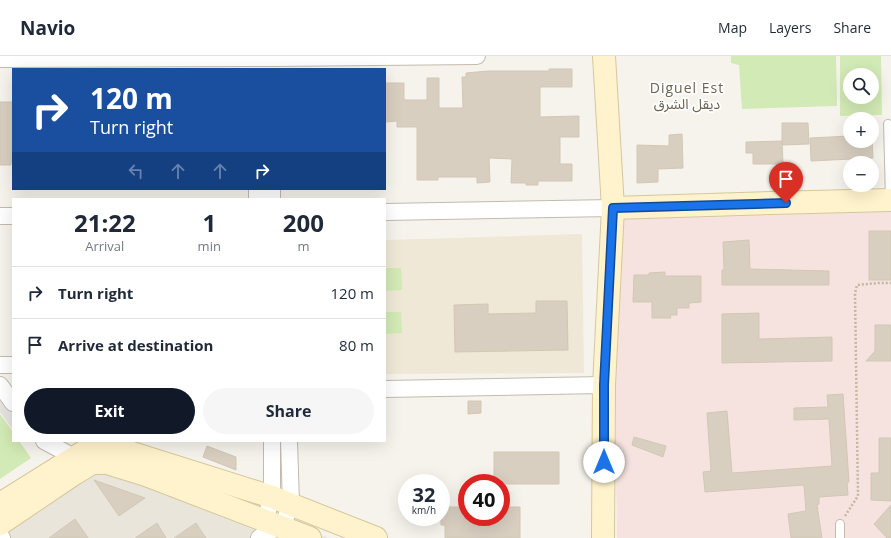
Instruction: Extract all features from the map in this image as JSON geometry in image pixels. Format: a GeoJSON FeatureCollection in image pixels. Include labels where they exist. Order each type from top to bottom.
{"type":"FeatureCollection","features":[{"type":"Feature","properties":{"kind":"street"},"geometry":{"type":"LineString","coordinates":[[0,59],[274,61],[477,56]]}},
{"type":"Feature","properties":{"kind":"street"},"geometry":{"type":"LineString","coordinates":[[603,538],[604,385],[613,208],[604,56]]}},
{"type":"Feature","properties":{"kind":"street"},"geometry":{"type":"LineString","coordinates":[[386,212],[613,208],[891,200]]}},
{"type":"Feature","properties":{"kind":"street"},"geometry":{"type":"LineString","coordinates":[[0,216],[12,216]]}},
{"type":"Feature","properties":{"kind":"street"},"geometry":{"type":"LineString","coordinates":[[0,365],[12,365]]}},
{"type":"Feature","properties":{"kind":"street"},"geometry":{"type":"LineString","coordinates":[[0,385],[12,402]]}},
{"type":"Feature","properties":{"kind":"street"},"geometry":{"type":"LineString","coordinates":[[386,389],[604,385]]}},
{"type":"Feature","properties":{"kind":"street"},"geometry":{"type":"LineString","coordinates":[[46,442],[74,457]]}},
{"type":"Feature","properties":{"kind":"street"},"geometry":{"type":"LineString","coordinates":[[272,442],[282,501]]}},
{"type":"Feature","properties":{"kind":"street"},"geometry":{"type":"LineString","coordinates":[[268,529],[282,501],[289,442]]}},
{"type":"Feature","properties":{"kind":"street"},"geometry":{"type":"LineString","coordinates":[[0,504],[88,449],[110,446],[282,501],[376,538]]}},
{"type":"Feature","properties":{"kind":"street"},"geometry":{"type":"LineString","coordinates":[[0,524],[92,463],[107,463],[146,475],[268,529],[310,538]]}},
{"type":"Feature","properties":{"kind":"lane"},"geometry":{"type":"LineString","coordinates":[[888,124],[891,200]]}},
{"type":"Feature","properties":{"kind":"lane"},"geometry":{"type":"LineString","coordinates":[[840,524],[840,538]]}},
{"type":"Feature","properties":{"kind":"path"},"geometry":{"type":"LineString","coordinates":[[840,524],[858,496],[855,293],[857,285],[891,283]]}},
{"type":"Feature","properties":{"kind":"shaded area"},"geometry":{"type":"Polygon","coordinates":[[[891,211],[891,538],[617,538],[612,212],[891,211]]]}},
{"type":"Feature","properties":{"kind":"shaded area"},"geometry":{"type":"Polygon","coordinates":[[[582,234],[584,373],[386,374],[386,240],[582,234]]]}},
{"type":"Feature","properties":{"kind":"shaded area"},"geometry":{"type":"Polygon","coordinates":[[[0,392],[12,409],[12,429],[0,412],[0,392]]]}},
{"type":"Feature","properties":{"kind":"shaded area"},"geometry":{"type":"Polygon","coordinates":[[[97,454],[329,538],[0,538],[97,454]]]}},
{"type":"Feature","properties":{"kind":"green space"},"geometry":{"type":"Polygon","coordinates":[[[731,56],[836,56],[837,106],[742,109],[739,65],[731,63],[731,56]]]}},
{"type":"Feature","properties":{"kind":"green space"},"geometry":{"type":"Polygon","coordinates":[[[840,56],[881,56],[882,115],[879,115],[879,112],[843,112],[843,116],[840,116],[840,56]]]}},
{"type":"Feature","properties":{"kind":"green space"},"geometry":{"type":"Polygon","coordinates":[[[386,268],[401,268],[402,290],[386,291],[386,268]]]}},
{"type":"Feature","properties":{"kind":"green space"},"geometry":{"type":"Polygon","coordinates":[[[386,312],[401,312],[402,333],[386,334],[386,312]]]}},
{"type":"Feature","properties":{"kind":"green space"},"geometry":{"type":"Polygon","coordinates":[[[0,414],[12,431],[12,442],[20,442],[31,458],[0,479],[0,414]]]}},
{"type":"Feature","properties":{"kind":"building"},"geometry":{"type":"Polygon","coordinates":[[[549,69],[572,69],[572,87],[540,87],[540,117],[579,116],[579,137],[560,137],[560,164],[572,164],[572,181],[538,181],[538,185],[511,183],[512,159],[489,158],[490,182],[477,183],[477,177],[438,177],[438,180],[417,180],[417,127],[397,127],[397,121],[386,122],[386,83],[404,83],[404,100],[427,100],[427,78],[439,78],[439,108],[463,108],[462,77],[466,77],[466,73],[488,71],[549,71],[549,69]]]}},
{"type":"Feature","properties":{"kind":"building"},"geometry":{"type":"Polygon","coordinates":[[[0,102],[12,102],[12,162],[11,165],[0,165],[0,102]]]}},
{"type":"Feature","properties":{"kind":"building"},"geometry":{"type":"Polygon","coordinates":[[[782,123],[808,123],[809,144],[782,145],[782,123]]]}},
{"type":"Feature","properties":{"kind":"building"},"geometry":{"type":"Polygon","coordinates":[[[682,134],[683,168],[658,169],[658,182],[637,183],[637,145],[669,146],[669,135],[682,134]]]}},
{"type":"Feature","properties":{"kind":"building"},"geometry":{"type":"Polygon","coordinates":[[[843,136],[843,148],[872,148],[873,156],[843,156],[843,159],[811,161],[810,138],[843,136]]]}},
{"type":"Feature","properties":{"kind":"building"},"geometry":{"type":"Polygon","coordinates":[[[782,141],[783,164],[753,164],[753,153],[746,153],[746,142],[782,141]]]}},
{"type":"Feature","properties":{"kind":"building"},"geometry":{"type":"Polygon","coordinates":[[[869,231],[891,231],[891,280],[869,280],[869,231]]]}},
{"type":"Feature","properties":{"kind":"building"},"geometry":{"type":"Polygon","coordinates":[[[749,240],[750,269],[829,271],[829,285],[722,285],[722,270],[724,270],[723,242],[749,240]]]}},
{"type":"Feature","properties":{"kind":"building"},"geometry":{"type":"Polygon","coordinates":[[[665,272],[665,276],[701,276],[701,302],[689,303],[689,308],[677,308],[677,315],[670,315],[671,318],[652,318],[652,302],[633,302],[634,275],[649,275],[649,273],[665,272]]]}},
{"type":"Feature","properties":{"kind":"building"},"geometry":{"type":"Polygon","coordinates":[[[536,301],[567,301],[568,350],[455,352],[454,305],[488,304],[488,314],[536,313],[536,301]]]}},
{"type":"Feature","properties":{"kind":"building"},"geometry":{"type":"Polygon","coordinates":[[[759,313],[759,339],[832,337],[832,361],[722,363],[722,314],[759,313]]]}},
{"type":"Feature","properties":{"kind":"building"},"geometry":{"type":"Polygon","coordinates":[[[875,325],[891,325],[891,361],[866,361],[875,351],[875,325]]]}},
{"type":"Feature","properties":{"kind":"building"},"geometry":{"type":"Polygon","coordinates":[[[843,394],[849,482],[847,482],[848,495],[819,497],[819,504],[817,505],[822,538],[791,538],[788,514],[806,511],[804,485],[705,492],[703,472],[711,471],[707,413],[727,411],[732,473],[832,466],[829,419],[794,420],[794,408],[828,407],[827,395],[843,394]]]}},
{"type":"Feature","properties":{"kind":"building"},"geometry":{"type":"Polygon","coordinates":[[[468,401],[481,401],[481,413],[468,414],[468,401]]]}},
{"type":"Feature","properties":{"kind":"building"},"geometry":{"type":"Polygon","coordinates":[[[634,437],[666,446],[663,457],[632,445],[634,437]]]}},
{"type":"Feature","properties":{"kind":"building"},"geometry":{"type":"Polygon","coordinates":[[[879,438],[891,438],[891,501],[871,500],[871,473],[879,473],[879,438]]]}},
{"type":"Feature","properties":{"kind":"building"},"geometry":{"type":"Polygon","coordinates":[[[207,446],[236,457],[236,470],[203,457],[207,446]]]}},
{"type":"Feature","properties":{"kind":"building"},"geometry":{"type":"Polygon","coordinates":[[[494,452],[559,452],[559,484],[510,484],[510,474],[494,474],[494,452]]]}},
{"type":"Feature","properties":{"kind":"building"},"geometry":{"type":"Polygon","coordinates":[[[94,480],[145,498],[119,516],[94,480]]]}},
{"type":"Feature","properties":{"kind":"building"},"geometry":{"type":"Polygon","coordinates":[[[891,505],[891,538],[887,538],[874,524],[891,505]]]}},
{"type":"Feature","properties":{"kind":"building"},"geometry":{"type":"Polygon","coordinates":[[[450,507],[458,507],[458,526],[510,526],[510,507],[520,507],[520,538],[445,538],[445,526],[450,526],[450,507]]]}},
{"type":"Feature","properties":{"kind":"building"},"geometry":{"type":"Polygon","coordinates":[[[75,519],[88,538],[49,538],[75,519]]]}},
{"type":"Feature","properties":{"kind":"building"},"geometry":{"type":"Polygon","coordinates":[[[157,523],[166,538],[135,538],[157,523]]]}},
{"type":"Feature","properties":{"kind":"building"},"geometry":{"type":"Polygon","coordinates":[[[196,523],[206,538],[174,538],[196,523]]]}},
{"type":"Feature","properties":{"kind":"district","name":"Diguel Est ديقل الشرق"},"geometry":{"type":"Point","coordinates":[687,96]}},
{"type":"Feature","properties":{"kind":"route"},"geometry":{"type":"LineString","coordinates":[[604,462],[604,385],[613,208],[786,203]]}}]}
